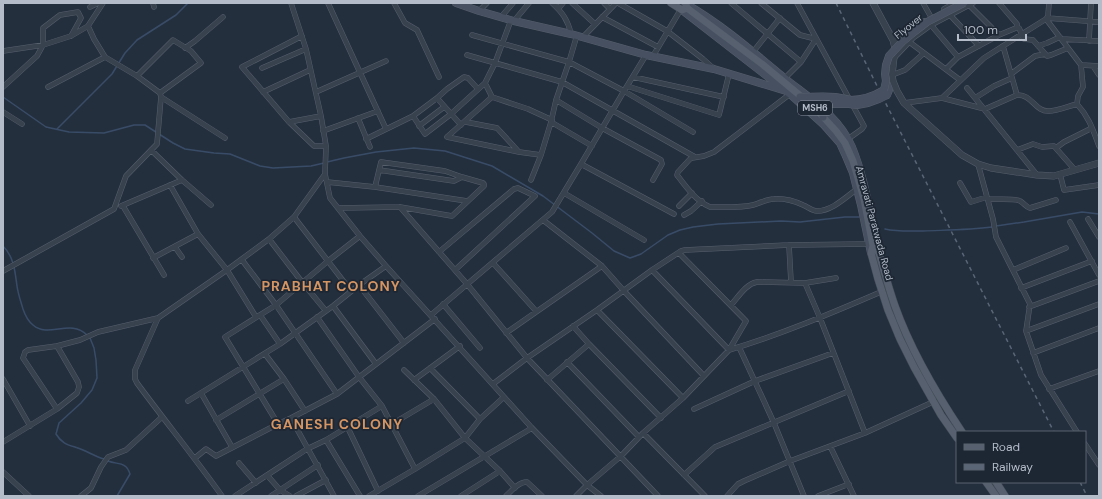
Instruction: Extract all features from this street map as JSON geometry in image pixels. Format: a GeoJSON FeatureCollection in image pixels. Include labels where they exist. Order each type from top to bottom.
{"type":"FeatureCollection","features":[{"type":"Feature","properties":{"kind":"main road"},"geometry":{"type":"LineString","coordinates":[[456,3],[501,17],[577,35],[649,56],[714,69],[788,92]]}},
{"type":"Feature","properties":{"kind":"main road","name":"Amravati Paratwada Road"},"geometry":{"type":"LineString","coordinates":[[671,3],[684,7],[762,64],[815,108],[836,130],[853,161],[864,199],[871,247]]}},
{"type":"Feature","properties":{"kind":"main road","name":"Flyover"},"geometry":{"type":"LineString","coordinates":[[800,97],[835,101],[857,106],[868,103],[887,94],[889,90],[885,74],[889,56],[902,42],[933,19],[969,4]]}},
{"type":"Feature","properties":{"kind":"main road","name":"Amravati Paratwada Road"},"geometry":{"type":"LineString","coordinates":[[684,7],[788,92],[824,125],[840,143],[853,173],[871,247],[886,290],[888,310],[914,367],[956,436]]}},
{"type":"Feature","properties":{"kind":"main road","name":"MSH6"},"geometry":{"type":"LineString","coordinates":[[684,7],[702,13],[754,52],[828,112],[848,139],[860,171],[869,204],[886,290],[921,363],[940,398],[961,431]]}},
{"type":"Feature","properties":{"kind":"main road","name":"Flyover"},"geometry":{"type":"LineString","coordinates":[[835,101],[859,100],[870,97],[884,90],[886,81]]}},
{"type":"Feature","properties":{"kind":"main road"},"geometry":{"type":"LineString","coordinates":[[823,117],[824,110],[828,104],[835,101]]}},
{"type":"Feature","properties":{"kind":"main road","name":"MSH6"},"geometry":{"type":"LineString","coordinates":[[871,247],[879,253]]}},
{"type":"Feature","properties":{"kind":"main road"},"geometry":{"type":"LineString","coordinates":[[987,483],[996,496]]}},
{"type":"Feature","properties":{"kind":"main road"},"geometry":{"type":"LineString","coordinates":[[997,483],[1005,496]]}},
{"type":"Feature","properties":{"kind":"street"},"geometry":{"type":"LineString","coordinates":[[90,7],[98,3]]}},
{"type":"Feature","properties":{"kind":"street"},"geometry":{"type":"LineString","coordinates":[[3,51],[43,45],[71,36],[88,26],[103,3]]}},
{"type":"Feature","properties":{"kind":"street"},"geometry":{"type":"LineString","coordinates":[[291,3],[306,49],[321,116],[326,146],[325,172],[330,198],[386,266],[460,346],[532,428],[587,485],[601,496]]}},
{"type":"Feature","properties":{"kind":"street"},"geometry":{"type":"LineString","coordinates":[[328,3],[386,129]]}},
{"type":"Feature","properties":{"kind":"street"},"geometry":{"type":"LineString","coordinates":[[394,3],[404,23],[418,30],[439,77]]}},
{"type":"Feature","properties":{"kind":"street"},"geometry":{"type":"LineString","coordinates":[[480,11],[487,3]]}},
{"type":"Feature","properties":{"kind":"street"},"geometry":{"type":"LineString","coordinates":[[501,17],[513,3]]}},
{"type":"Feature","properties":{"kind":"street"},"geometry":{"type":"LineString","coordinates":[[413,116],[425,134],[451,114],[485,83],[513,20],[529,3]]}},
{"type":"Feature","properties":{"kind":"street"},"geometry":{"type":"LineString","coordinates":[[552,3],[558,8],[577,35]]}},
{"type":"Feature","properties":{"kind":"street"},"geometry":{"type":"LineString","coordinates":[[558,8],[563,3]]}},
{"type":"Feature","properties":{"kind":"street"},"geometry":{"type":"LineString","coordinates":[[572,3],[595,24]]}},
{"type":"Feature","properties":{"kind":"street"},"geometry":{"type":"LineString","coordinates":[[604,3],[610,9]]}},
{"type":"Feature","properties":{"kind":"street"},"geometry":{"type":"LineString","coordinates":[[531,180],[552,121],[556,100],[577,35],[595,24],[617,3],[667,31],[714,69]]}},
{"type":"Feature","properties":{"kind":"street"},"geometry":{"type":"LineString","coordinates":[[731,3],[801,62]]}},
{"type":"Feature","properties":{"kind":"street"},"geometry":{"type":"LineString","coordinates":[[761,3],[800,35],[816,39]]}},
{"type":"Feature","properties":{"kind":"street"},"geometry":{"type":"LineString","coordinates":[[797,3],[864,126],[848,139]]}},
{"type":"Feature","properties":{"kind":"street"},"geometry":{"type":"LineString","coordinates":[[873,3],[893,40],[895,48],[892,76],[896,90],[904,103],[957,152],[978,164],[991,168],[1037,175],[1054,176],[1099,163]]}},
{"type":"Feature","properties":{"kind":"street"},"geometry":{"type":"LineString","coordinates":[[923,3],[931,17]]}},
{"type":"Feature","properties":{"kind":"street"},"geometry":{"type":"LineString","coordinates":[[894,45],[911,29],[955,3]]}},
{"type":"Feature","properties":{"kind":"street"},"geometry":{"type":"LineString","coordinates":[[999,3],[1017,24],[1026,40],[1033,40],[1045,54]]}},
{"type":"Feature","properties":{"kind":"street"},"geometry":{"type":"LineString","coordinates":[[1049,3],[1047,19],[1082,65],[1083,87],[1078,96],[1077,104],[1085,113],[1099,146]]}},
{"type":"Feature","properties":{"kind":"street"},"geometry":{"type":"LineString","coordinates":[[1089,41],[1091,3]]}},
{"type":"Feature","properties":{"kind":"street"},"geometry":{"type":"LineString","coordinates":[[894,58],[908,41],[931,25],[969,4],[999,35]]}},
{"type":"Feature","properties":{"kind":"street"},"geometry":{"type":"LineString","coordinates":[[431,315],[552,212],[625,89],[649,56],[658,48],[667,31],[684,7]]}},
{"type":"Feature","properties":{"kind":"street"},"geometry":{"type":"LineString","coordinates":[[3,87],[37,56],[43,45],[43,28],[60,15],[78,12],[81,18],[71,36]]}},
{"type":"Feature","properties":{"kind":"street"},"geometry":{"type":"LineString","coordinates":[[950,15],[979,46]]}},
{"type":"Feature","properties":{"kind":"street"},"geometry":{"type":"LineString","coordinates":[[185,48],[223,17]]}},
{"type":"Feature","properties":{"kind":"street"},"geometry":{"type":"LineString","coordinates":[[602,17],[658,48]]}},
{"type":"Feature","properties":{"kind":"street"},"geometry":{"type":"LineString","coordinates":[[754,52],[780,18]]}},
{"type":"Feature","properties":{"kind":"street"},"geometry":{"type":"LineString","coordinates":[[942,98],[984,58],[1047,19],[1099,22]]}},
{"type":"Feature","properties":{"kind":"street"},"geometry":{"type":"LineString","coordinates":[[931,25],[958,57]]}},
{"type":"Feature","properties":{"kind":"street"},"geometry":{"type":"LineString","coordinates":[[88,26],[105,57],[136,76],[160,95],[225,138]]}},
{"type":"Feature","properties":{"kind":"street"},"geometry":{"type":"LineString","coordinates":[[946,69],[958,57],[999,35],[1018,28]]}},
{"type":"Feature","properties":{"kind":"street"},"geometry":{"type":"LineString","coordinates":[[472,35],[569,62],[625,89],[693,132]]}},
{"type":"Feature","properties":{"kind":"street"},"geometry":{"type":"LineString","coordinates":[[302,36],[242,67],[289,122],[314,146],[326,146]]}},
{"type":"Feature","properties":{"kind":"street"},"geometry":{"type":"LineString","coordinates":[[1038,46],[1061,38],[1099,41]]}},
{"type":"Feature","properties":{"kind":"street"},"geometry":{"type":"LineString","coordinates":[[785,78],[801,62],[816,39]]}},
{"type":"Feature","properties":{"kind":"street"},"geometry":{"type":"LineString","coordinates":[[114,209],[126,176],[157,144],[160,95],[201,63],[191,51],[173,40],[136,76]]}},
{"type":"Feature","properties":{"kind":"street"},"geometry":{"type":"LineString","coordinates":[[908,41],[960,80]]}},
{"type":"Feature","properties":{"kind":"street"},"geometry":{"type":"LineString","coordinates":[[1003,46],[1017,95]]}},
{"type":"Feature","properties":{"kind":"street"},"geometry":{"type":"LineString","coordinates":[[975,98],[1011,76],[1034,56],[1045,54],[1047,56],[1068,48]]}},
{"type":"Feature","properties":{"kind":"street"},"geometry":{"type":"LineString","coordinates":[[262,68],[306,49]]}},
{"type":"Feature","properties":{"kind":"street"},"geometry":{"type":"LineString","coordinates":[[892,76],[905,70],[924,53]]}},
{"type":"Feature","properties":{"kind":"street"},"geometry":{"type":"LineString","coordinates":[[467,55],[562,82],[695,158]]}},
{"type":"Feature","properties":{"kind":"street"},"geometry":{"type":"LineString","coordinates":[[48,87],[105,57]]}},
{"type":"Feature","properties":{"kind":"street"},"geometry":{"type":"LineString","coordinates":[[316,92],[386,60]]}},
{"type":"Feature","properties":{"kind":"street"},"geometry":{"type":"LineString","coordinates":[[1082,65],[1099,66]]}},
{"type":"Feature","properties":{"kind":"street"},"geometry":{"type":"LineString","coordinates":[[1093,66],[1099,75]]}},
{"type":"Feature","properties":{"kind":"street"},"geometry":{"type":"LineString","coordinates":[[263,92],[310,70]]}},
{"type":"Feature","properties":{"kind":"street"},"geometry":{"type":"LineString","coordinates":[[625,89],[719,115],[729,74]]}},
{"type":"Feature","properties":{"kind":"street"},"geometry":{"type":"LineString","coordinates":[[366,139],[413,116],[437,98],[446,89],[464,77],[468,78],[478,89]]}},
{"type":"Feature","properties":{"kind":"street"},"geometry":{"type":"LineString","coordinates":[[633,77],[724,96]]}},
{"type":"Feature","properties":{"kind":"street"},"geometry":{"type":"LineString","coordinates":[[485,83],[492,97],[528,109],[552,121],[592,146]]}},
{"type":"Feature","properties":{"kind":"street"},"geometry":{"type":"LineString","coordinates":[[967,88],[1037,175]]}},
{"type":"Feature","properties":{"kind":"street"},"geometry":{"type":"LineString","coordinates":[[788,92],[714,152],[690,159],[677,174],[686,188],[710,207],[753,205],[768,199],[777,199],[788,200],[817,212],[828,209],[857,189]]}},
{"type":"Feature","properties":{"kind":"street"},"geometry":{"type":"LineString","coordinates":[[904,103],[942,98],[985,109],[1021,94],[1027,96],[1037,106],[1049,111],[1077,104]]}},
{"type":"Feature","properties":{"kind":"street"},"geometry":{"type":"LineString","coordinates":[[492,97],[466,122],[447,137],[541,155]]}},
{"type":"Feature","properties":{"kind":"street"},"geometry":{"type":"LineString","coordinates":[[437,98],[461,125]]}},
{"type":"Feature","properties":{"kind":"street"},"geometry":{"type":"LineString","coordinates":[[556,100],[602,128],[661,160],[662,164],[653,180]]}},
{"type":"Feature","properties":{"kind":"street"},"geometry":{"type":"LineString","coordinates":[[419,126],[444,106]]}},
{"type":"Feature","properties":{"kind":"street"},"geometry":{"type":"LineString","coordinates":[[323,131],[378,111]]}},
{"type":"Feature","properties":{"kind":"street"},"geometry":{"type":"LineString","coordinates":[[3,112],[22,124]]}},
{"type":"Feature","properties":{"kind":"street"},"geometry":{"type":"LineString","coordinates":[[289,122],[321,116]]}},
{"type":"Feature","properties":{"kind":"street"},"geometry":{"type":"LineString","coordinates":[[358,118],[370,147]]}},
{"type":"Feature","properties":{"kind":"street"},"geometry":{"type":"LineString","coordinates":[[466,122],[496,128],[519,152]]}},
{"type":"Feature","properties":{"kind":"street"},"geometry":{"type":"LineString","coordinates":[[1056,148],[1064,142],[1092,128]]}},
{"type":"Feature","properties":{"kind":"street"},"geometry":{"type":"LineString","coordinates":[[1017,150],[1033,144],[1052,146],[1056,148],[1075,170]]}},
{"type":"Feature","properties":{"kind":"street"},"geometry":{"type":"LineString","coordinates":[[151,150],[211,205]]}},
{"type":"Feature","properties":{"kind":"street"},"geometry":{"type":"LineString","coordinates":[[338,208],[400,208],[452,216],[484,186],[484,184],[462,178],[445,171],[381,162],[375,187]]}},
{"type":"Feature","properties":{"kind":"street"},"geometry":{"type":"LineString","coordinates":[[581,164],[674,214]]}},
{"type":"Feature","properties":{"kind":"street"},"geometry":{"type":"LineString","coordinates":[[978,164],[993,219],[996,236],[1030,304],[1026,330],[1041,375],[1076,431]]}},
{"type":"Feature","properties":{"kind":"street"},"geometry":{"type":"LineString","coordinates":[[379,170],[454,182],[462,178]]}},
{"type":"Feature","properties":{"kind":"street"},"geometry":{"type":"LineString","coordinates":[[57,409],[22,358],[25,352],[28,350],[57,346],[80,340],[98,332],[158,318],[242,260],[269,239],[294,217],[325,172]]}},
{"type":"Feature","properties":{"kind":"street"},"geometry":{"type":"LineString","coordinates":[[1060,174],[1064,190],[1099,185]]}},
{"type":"Feature","properties":{"kind":"street"},"geometry":{"type":"LineString","coordinates":[[4,270],[114,209],[182,180]]}},
{"type":"Feature","properties":{"kind":"street"},"geometry":{"type":"LineString","coordinates":[[327,182],[375,187],[467,201]]}},
{"type":"Feature","properties":{"kind":"street"},"geometry":{"type":"LineString","coordinates":[[960,183],[971,202],[987,198],[1018,200],[1030,208],[1056,200]]}},
{"type":"Feature","properties":{"kind":"street"},"geometry":{"type":"LineString","coordinates":[[170,185],[198,234],[227,270],[256,317],[260,315]]}},
{"type":"Feature","properties":{"kind":"street"},"geometry":{"type":"LineString","coordinates":[[439,252],[514,190],[518,188],[535,196],[455,270]]}},
{"type":"Feature","properties":{"kind":"street"},"geometry":{"type":"LineString","coordinates":[[564,193],[644,240]]}},
{"type":"Feature","properties":{"kind":"street"},"geometry":{"type":"LineString","coordinates":[[679,206],[692,193]]}},
{"type":"Feature","properties":{"kind":"street"},"geometry":{"type":"LineString","coordinates":[[684,215],[702,201]]}},
{"type":"Feature","properties":{"kind":"street"},"geometry":{"type":"LineString","coordinates":[[123,206],[164,275]]}},
{"type":"Feature","properties":{"kind":"street"},"geometry":{"type":"LineString","coordinates":[[400,208],[467,284],[527,358],[658,496]]}},
{"type":"Feature","properties":{"kind":"street"},"geometry":{"type":"LineString","coordinates":[[294,217],[351,291]]}},
{"type":"Feature","properties":{"kind":"street"},"geometry":{"type":"LineString","coordinates":[[1088,219],[1099,237]]}},
{"type":"Feature","properties":{"kind":"street"},"geometry":{"type":"LineString","coordinates":[[542,220],[602,266],[704,376]]}},
{"type":"Feature","properties":{"kind":"street"},"geometry":{"type":"LineString","coordinates":[[1070,222],[1099,275]]}},
{"type":"Feature","properties":{"kind":"street"},"geometry":{"type":"LineString","coordinates":[[153,258],[198,234]]}},
{"type":"Feature","properties":{"kind":"street"},"geometry":{"type":"LineString","coordinates":[[278,424],[225,338],[276,305],[302,282],[360,236]]}},
{"type":"Feature","properties":{"kind":"street"},"geometry":{"type":"LineString","coordinates":[[269,239],[326,311]]}},
{"type":"Feature","properties":{"kind":"street"},"geometry":{"type":"LineString","coordinates":[[789,244],[791,282]]}},
{"type":"Feature","properties":{"kind":"street"},"geometry":{"type":"LineString","coordinates":[[493,384],[527,358],[652,270],[685,250],[789,244],[871,247]]}},
{"type":"Feature","properties":{"kind":"street"},"geometry":{"type":"LineString","coordinates":[[174,247],[182,257]]}},
{"type":"Feature","properties":{"kind":"street"},"geometry":{"type":"LineString","coordinates":[[1013,270],[1066,248]]}},
{"type":"Feature","properties":{"kind":"street"},"geometry":{"type":"LineString","coordinates":[[576,496],[621,456],[643,433],[683,398],[729,350],[746,321],[679,253]]}},
{"type":"Feature","properties":{"kind":"street"},"geometry":{"type":"LineString","coordinates":[[242,260],[296,333],[337,394]]}},
{"type":"Feature","properties":{"kind":"street"},"geometry":{"type":"LineString","coordinates":[[1021,288],[1092,261]]}},
{"type":"Feature","properties":{"kind":"street"},"geometry":{"type":"LineString","coordinates":[[493,263],[536,311]]}},
{"type":"Feature","properties":{"kind":"street"},"geometry":{"type":"LineString","coordinates":[[188,401],[280,344],[386,266]]}},
{"type":"Feature","properties":{"kind":"street"},"geometry":{"type":"LineString","coordinates":[[506,333],[602,266]]}},
{"type":"Feature","properties":{"kind":"street"},"geometry":{"type":"LineString","coordinates":[[652,270],[729,350]]}},
{"type":"Feature","properties":{"kind":"street"},"geometry":{"type":"LineString","coordinates":[[731,305],[748,285],[752,283],[804,283],[836,278]]}},
{"type":"Feature","properties":{"kind":"street"},"geometry":{"type":"LineString","coordinates":[[1029,307],[1099,282]]}},
{"type":"Feature","properties":{"kind":"street"},"geometry":{"type":"LineString","coordinates":[[804,283],[820,318],[865,433]]}},
{"type":"Feature","properties":{"kind":"street"},"geometry":{"type":"LineString","coordinates":[[359,285],[404,343]]}},
{"type":"Feature","properties":{"kind":"street"},"geometry":{"type":"LineString","coordinates":[[729,350],[762,340],[820,318],[886,290]]}},
{"type":"Feature","properties":{"kind":"street"},"geometry":{"type":"LineString","coordinates":[[443,304],[480,348]]}},
{"type":"Feature","properties":{"kind":"street"},"geometry":{"type":"LineString","coordinates":[[1026,330],[1099,304]]}},
{"type":"Feature","properties":{"kind":"street"},"geometry":{"type":"LineString","coordinates":[[333,306],[376,364]]}},
{"type":"Feature","properties":{"kind":"street"},"geometry":{"type":"LineString","coordinates":[[597,310],[683,398]]}},
{"type":"Feature","properties":{"kind":"street"},"geometry":{"type":"LineString","coordinates":[[260,315],[280,344]]}},
{"type":"Feature","properties":{"kind":"street"},"geometry":{"type":"LineString","coordinates":[[317,317],[359,377],[382,406],[415,469]]}},
{"type":"Feature","properties":{"kind":"street"},"geometry":{"type":"LineString","coordinates":[[158,318],[134,375],[137,383],[222,496]]}},
{"type":"Feature","properties":{"kind":"street"},"geometry":{"type":"LineString","coordinates":[[194,458],[206,449],[216,456],[337,394],[435,320]]}},
{"type":"Feature","properties":{"kind":"street"},"geometry":{"type":"LineString","coordinates":[[573,326],[661,418]]}},
{"type":"Feature","properties":{"kind":"street"},"geometry":{"type":"LineString","coordinates":[[1033,353],[1099,328]]}},
{"type":"Feature","properties":{"kind":"street"},"geometry":{"type":"LineString","coordinates":[[547,380],[589,344]]}},
{"type":"Feature","properties":{"kind":"street"},"geometry":{"type":"LineString","coordinates":[[3,441],[57,409],[77,393],[79,387],[78,382],[57,346]]}},
{"type":"Feature","properties":{"kind":"street"},"geometry":{"type":"LineString","coordinates":[[414,380],[460,346]]}},
{"type":"Feature","properties":{"kind":"street"},"geometry":{"type":"LineString","coordinates":[[739,347],[774,422],[804,496]]}},
{"type":"Feature","properties":{"kind":"street"},"geometry":{"type":"LineString","coordinates":[[694,409],[755,381],[833,353]]}},
{"type":"Feature","properties":{"kind":"street"},"geometry":{"type":"LineString","coordinates":[[265,354],[305,411]]}},
{"type":"Feature","properties":{"kind":"street"},"geometry":{"type":"LineString","coordinates":[[567,362],[639,438]]}},
{"type":"Feature","properties":{"kind":"street"},"geometry":{"type":"LineString","coordinates":[[430,368],[480,419]]}},
{"type":"Feature","properties":{"kind":"street"},"geometry":{"type":"LineString","coordinates":[[404,370],[434,399],[465,438],[500,471],[515,488]]}},
{"type":"Feature","properties":{"kind":"street"},"geometry":{"type":"LineString","coordinates":[[1049,389],[1099,371]]}},
{"type":"Feature","properties":{"kind":"street"},"geometry":{"type":"LineString","coordinates":[[3,379],[30,426]]}},
{"type":"Feature","properties":{"kind":"street"},"geometry":{"type":"LineString","coordinates":[[216,420],[284,379]]}},
{"type":"Feature","properties":{"kind":"street"},"geometry":{"type":"LineString","coordinates":[[684,475],[715,447],[849,391]]}},
{"type":"Feature","properties":{"kind":"street"},"geometry":{"type":"LineString","coordinates":[[200,393],[232,447]]}},
{"type":"Feature","properties":{"kind":"street"},"geometry":{"type":"LineString","coordinates":[[369,496],[465,438],[480,419],[504,397]]}},
{"type":"Feature","properties":{"kind":"street"},"geometry":{"type":"LineString","coordinates":[[727,496],[738,484],[744,481],[790,460],[865,433],[940,398]]}},
{"type":"Feature","properties":{"kind":"street"},"geometry":{"type":"LineString","coordinates":[[392,424],[434,399]]}},
{"type":"Feature","properties":{"kind":"street"},"geometry":{"type":"LineString","coordinates":[[235,496],[307,449],[326,440],[382,406]]}},
{"type":"Feature","properties":{"kind":"street"},"geometry":{"type":"LineString","coordinates":[[81,496],[91,488],[101,467],[108,457],[126,450],[162,417]]}},
{"type":"Feature","properties":{"kind":"street"},"geometry":{"type":"LineString","coordinates":[[291,418],[334,496]]}},
{"type":"Feature","properties":{"kind":"street"},"geometry":{"type":"LineString","coordinates":[[347,426],[378,491]]}},
{"type":"Feature","properties":{"kind":"street"},"geometry":{"type":"LineString","coordinates":[[418,496],[532,428]]}},
{"type":"Feature","properties":{"kind":"street"},"geometry":{"type":"LineString","coordinates":[[643,433],[705,496]]}},
{"type":"Feature","properties":{"kind":"street"},"geometry":{"type":"LineString","coordinates":[[326,440],[360,496]]}},
{"type":"Feature","properties":{"kind":"street"},"geometry":{"type":"LineString","coordinates":[[830,446],[854,496]]}},
{"type":"Feature","properties":{"kind":"street"},"geometry":{"type":"LineString","coordinates":[[1086,446],[1099,465]]}},
{"type":"Feature","properties":{"kind":"street"},"geometry":{"type":"LineString","coordinates":[[239,463],[256,483]]}},
{"type":"Feature","properties":{"kind":"street"},"geometry":{"type":"LineString","coordinates":[[271,496],[318,465]]}},
{"type":"Feature","properties":{"kind":"street"},"geometry":{"type":"LineString","coordinates":[[461,496],[500,471]]}},
{"type":"Feature","properties":{"kind":"street"},"geometry":{"type":"LineString","coordinates":[[3,472],[29,496]]}},
{"type":"Feature","properties":{"kind":"street"},"geometry":{"type":"LineString","coordinates":[[267,476],[280,490],[290,496]]}},
{"type":"Feature","properties":{"kind":"street"},"geometry":{"type":"LineString","coordinates":[[296,496],[326,480]]}},
{"type":"Feature","properties":{"kind":"street"},"geometry":{"type":"LineString","coordinates":[[506,496],[523,482],[527,482],[542,496]]}},
{"type":"Feature","properties":{"kind":"street"},"geometry":{"type":"LineString","coordinates":[[818,496],[849,484]]}},
{"type":"Feature","properties":{"kind":"waterway"},"geometry":{"type":"LineString","coordinates":[[57,129],[112,74],[125,53],[137,40],[176,15],[188,3]]}},
{"type":"Feature","properties":{"kind":"waterway"},"geometry":{"type":"LineString","coordinates":[[3,97],[46,127],[69,132],[104,133],[134,125],[145,125],[185,149],[230,154],[260,166],[273,168],[311,166],[324,163]]}},
{"type":"Feature","properties":{"kind":"waterway"},"geometry":{"type":"LineString","coordinates":[[327,162],[376,152],[414,148],[445,151],[492,166],[543,196],[614,251],[630,258],[641,254],[668,235],[693,227],[718,224],[781,221],[800,222],[859,217]]}},
{"type":"Feature","properties":{"kind":"waterway"},"geometry":{"type":"LineString","coordinates":[[996,226],[1082,212],[1099,214]]}},
{"type":"Feature","properties":{"kind":"waterway"},"geometry":{"type":"LineString","coordinates":[[885,229],[899,231],[923,231],[992,227]]}},
{"type":"Feature","properties":{"kind":"waterway"},"geometry":{"type":"LineString","coordinates":[[3,246],[7,250],[12,260],[23,309],[31,323],[39,329],[53,330],[74,328],[87,335]]}},
{"type":"Feature","properties":{"kind":"waterway"},"geometry":{"type":"LineString","coordinates":[[90,338],[94,348],[97,378],[92,390],[81,403],[59,423],[56,434],[68,445],[104,459]]}},
{"type":"Feature","properties":{"kind":"waterway"},"geometry":{"type":"LineString","coordinates":[[108,461],[124,465],[130,474],[117,496]]}},
{"type":"Feature","properties":{"kind":"railway"},"geometry":{"type":"LineString","coordinates":[[836,3],[1053,431]]}},
{"type":"Feature","properties":{"kind":"railway"},"geometry":{"type":"LineString","coordinates":[[1080,483],[1087,496]]}},
{"type":"Feature","properties":{"kind":"district","name":"PRABHAT COLONY"},"geometry":{"type":"Point","coordinates":[331,286]}},
{"type":"Feature","properties":{"kind":"district","name":"GANESH COLONY"},"geometry":{"type":"Point","coordinates":[337,424]}}]}
